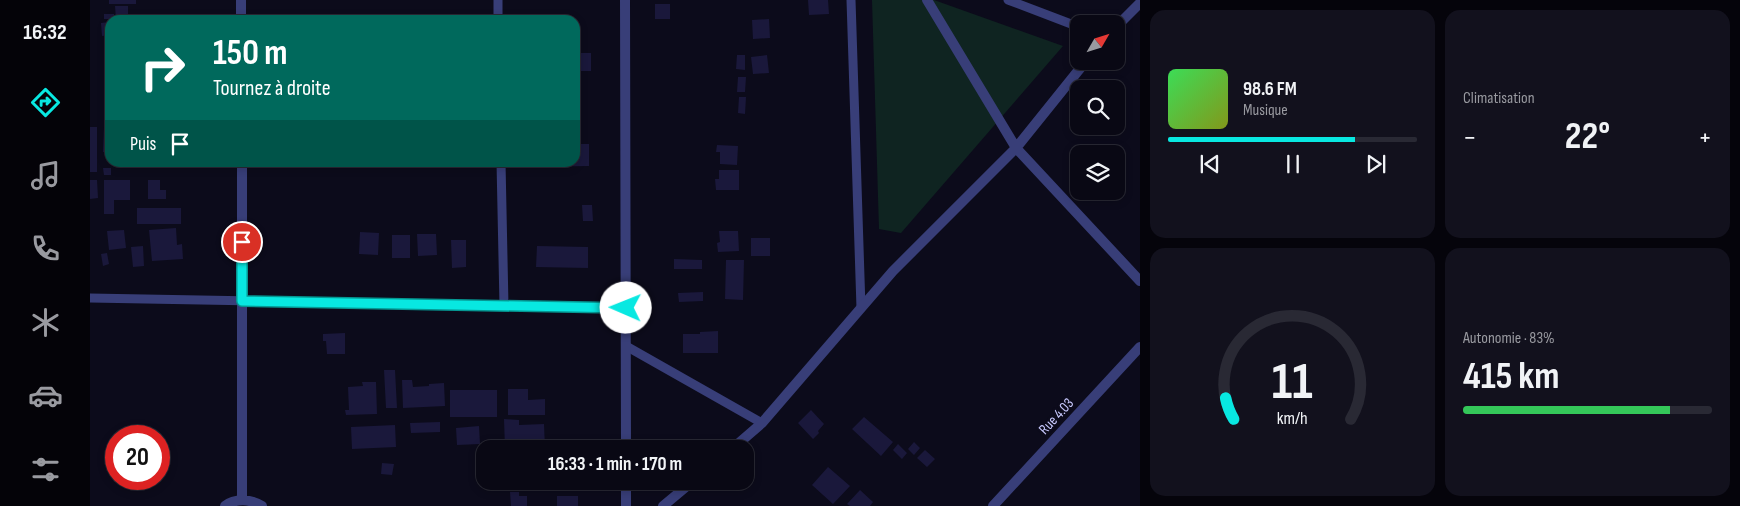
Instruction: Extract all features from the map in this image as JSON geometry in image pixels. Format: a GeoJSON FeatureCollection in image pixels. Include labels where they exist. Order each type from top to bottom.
{"type":"FeatureCollection","features":[{"type":"Feature","properties":{"kind":"street"},"geometry":{"type":"LineString","coordinates":[[242,0],[242,15]]}},
{"type":"Feature","properties":{"kind":"street"},"geometry":{"type":"LineString","coordinates":[[625,0],[626,440]]}},
{"type":"Feature","properties":{"kind":"street"},"geometry":{"type":"LineString","coordinates":[[927,0],[1016,148],[1140,281]]}},
{"type":"Feature","properties":{"kind":"street"},"geometry":{"type":"LineString","coordinates":[[1125,18],[1140,3]]}},
{"type":"Feature","properties":{"kind":"street"},"geometry":{"type":"LineString","coordinates":[[742,440],[762,423],[893,271],[1016,148],[1079,70]]}},
{"type":"Feature","properties":{"kind":"street"},"geometry":{"type":"LineString","coordinates":[[242,167],[242,500]]}},
{"type":"Feature","properties":{"kind":"street","name":"Rue 4.03"},"geometry":{"type":"LineString","coordinates":[[993,506],[1140,347]]}},
{"type":"Feature","properties":{"kind":"street"},"geometry":{"type":"LineString","coordinates":[[626,490],[626,506]]}},
{"type":"Feature","properties":{"kind":"street"},"geometry":{"type":"LineString","coordinates":[[664,506],[683,490]]}},
{"type":"Feature","properties":{"kind":"street"},"geometry":{"type":"LineString","coordinates":[[225,506],[228,503],[242,500],[256,502],[262,506]]}},
{"type":"Feature","properties":{"kind":"lane"},"geometry":{"type":"LineString","coordinates":[[498,0],[498,15]]}},
{"type":"Feature","properties":{"kind":"lane"},"geometry":{"type":"LineString","coordinates":[[851,0],[861,308]]}},
{"type":"Feature","properties":{"kind":"lane"},"geometry":{"type":"LineString","coordinates":[[1008,0],[1070,24]]}},
{"type":"Feature","properties":{"kind":"lane"},"geometry":{"type":"LineString","coordinates":[[501,167],[504,306]]}},
{"type":"Feature","properties":{"kind":"lane"},"geometry":{"type":"LineString","coordinates":[[90,298],[626,308]]}},
{"type":"Feature","properties":{"kind":"lane"},"geometry":{"type":"LineString","coordinates":[[626,346],[762,423]]}},
{"type":"Feature","properties":{"kind":"green space"},"geometry":{"type":"Polygon","coordinates":[[[872,0],[934,0],[1063,46],[901,233],[879,229],[872,0]]]}},
{"type":"Feature","properties":{"kind":"building"},"geometry":{"type":"Polygon","coordinates":[[[109,0],[136,0],[136,4],[109,4],[109,0]]]}},
{"type":"Feature","properties":{"kind":"building"},"geometry":{"type":"Polygon","coordinates":[[[808,0],[828,0],[829,14],[809,15],[808,0]]]}},
{"type":"Feature","properties":{"kind":"building"},"geometry":{"type":"Polygon","coordinates":[[[655,4],[670,4],[670,19],[655,19],[655,4]]]}},
{"type":"Feature","properties":{"kind":"building"},"geometry":{"type":"Polygon","coordinates":[[[115,6],[128,6],[128,15],[116,15],[115,6]]]}},
{"type":"Feature","properties":{"kind":"building"},"geometry":{"type":"Polygon","coordinates":[[[769,19],[770,38],[753,39],[752,20],[769,19]]]}},
{"type":"Feature","properties":{"kind":"building"},"geometry":{"type":"Polygon","coordinates":[[[105,22],[105,36],[102,36],[101,23],[105,22]]]}},
{"type":"Feature","properties":{"kind":"building"},"geometry":{"type":"Polygon","coordinates":[[[580,53],[591,53],[591,71],[580,71],[580,53]]]}},
{"type":"Feature","properties":{"kind":"building"},"geometry":{"type":"Polygon","coordinates":[[[737,55],[745,55],[745,70],[736,69],[737,55]]]}},
{"type":"Feature","properties":{"kind":"building"},"geometry":{"type":"Polygon","coordinates":[[[767,55],[769,73],[753,74],[751,57],[767,55]]]}},
{"type":"Feature","properties":{"kind":"building"},"geometry":{"type":"Polygon","coordinates":[[[738,77],[746,77],[745,92],[737,92],[738,77]]]}},
{"type":"Feature","properties":{"kind":"building"},"geometry":{"type":"Polygon","coordinates":[[[739,97],[746,97],[745,114],[738,113],[739,97]]]}},
{"type":"Feature","properties":{"kind":"building"},"geometry":{"type":"Polygon","coordinates":[[[90,127],[97,127],[97,172],[90,172],[90,127]]]}},
{"type":"Feature","properties":{"kind":"building"},"geometry":{"type":"Polygon","coordinates":[[[104,127],[105,127],[105,152],[103,152],[104,127]]]}},
{"type":"Feature","properties":{"kind":"building"},"geometry":{"type":"Polygon","coordinates":[[[580,144],[589,144],[589,166],[580,166],[580,144]]]}},
{"type":"Feature","properties":{"kind":"building"},"geometry":{"type":"Polygon","coordinates":[[[717,145],[738,146],[737,165],[720,164],[720,152],[716,152],[717,145]]]}},
{"type":"Feature","properties":{"kind":"building"},"geometry":{"type":"Polygon","coordinates":[[[103,168],[111,168],[111,175],[104,175],[103,168]]]}},
{"type":"Feature","properties":{"kind":"building"},"geometry":{"type":"Polygon","coordinates":[[[719,170],[739,170],[739,190],[716,190],[715,179],[719,179],[719,170]]]}},
{"type":"Feature","properties":{"kind":"building"},"geometry":{"type":"Polygon","coordinates":[[[90,180],[97,180],[98,198],[90,199],[90,180]]]}},
{"type":"Feature","properties":{"kind":"building"},"geometry":{"type":"Polygon","coordinates":[[[104,180],[130,180],[130,200],[114,200],[114,214],[104,214],[104,180]]]}},
{"type":"Feature","properties":{"kind":"building"},"geometry":{"type":"Polygon","coordinates":[[[148,180],[160,180],[160,190],[166,190],[166,199],[148,199],[148,180]]]}},
{"type":"Feature","properties":{"kind":"building"},"geometry":{"type":"Polygon","coordinates":[[[582,205],[592,205],[593,221],[583,221],[582,205]]]}},
{"type":"Feature","properties":{"kind":"building"},"geometry":{"type":"Polygon","coordinates":[[[137,208],[181,208],[181,224],[137,224],[137,208]]]}},
{"type":"Feature","properties":{"kind":"building"},"geometry":{"type":"Polygon","coordinates":[[[176,228],[177,245],[182,244],[183,259],[152,261],[149,230],[176,228]]]}},
{"type":"Feature","properties":{"kind":"building"},"geometry":{"type":"Polygon","coordinates":[[[124,230],[126,248],[109,250],[107,231],[124,230]]]}},
{"type":"Feature","properties":{"kind":"building"},"geometry":{"type":"Polygon","coordinates":[[[719,231],[738,231],[739,251],[718,252],[717,243],[720,242],[719,231]]]}},
{"type":"Feature","properties":{"kind":"building"},"geometry":{"type":"Polygon","coordinates":[[[360,232],[379,233],[378,255],[359,254],[360,232]]]}},
{"type":"Feature","properties":{"kind":"building"},"geometry":{"type":"Polygon","coordinates":[[[417,234],[436,234],[437,255],[418,256],[417,234]]]}},
{"type":"Feature","properties":{"kind":"building"},"geometry":{"type":"Polygon","coordinates":[[[392,235],[410,235],[410,258],[392,258],[392,235]]]}},
{"type":"Feature","properties":{"kind":"building"},"geometry":{"type":"Polygon","coordinates":[[[751,238],[770,238],[770,256],[751,256],[751,238]]]}},
{"type":"Feature","properties":{"kind":"building"},"geometry":{"type":"Polygon","coordinates":[[[451,240],[466,240],[466,267],[452,268],[451,240]]]}},
{"type":"Feature","properties":{"kind":"building"},"geometry":{"type":"Polygon","coordinates":[[[143,246],[144,266],[133,267],[131,247],[143,246]]]}},
{"type":"Feature","properties":{"kind":"building"},"geometry":{"type":"Polygon","coordinates":[[[537,246],[588,247],[588,268],[536,267],[537,246]]]}},
{"type":"Feature","properties":{"kind":"building"},"geometry":{"type":"Polygon","coordinates":[[[107,253],[109,264],[103,266],[101,254],[107,253]]]}},
{"type":"Feature","properties":{"kind":"building"},"geometry":{"type":"Polygon","coordinates":[[[674,259],[702,260],[702,269],[674,269],[674,259]]]}},
{"type":"Feature","properties":{"kind":"building"},"geometry":{"type":"Polygon","coordinates":[[[726,260],[744,260],[743,300],[725,299],[726,260]]]}},
{"type":"Feature","properties":{"kind":"building"},"geometry":{"type":"Polygon","coordinates":[[[703,292],[703,301],[679,302],[678,293],[703,292]]]}},
{"type":"Feature","properties":{"kind":"building"},"geometry":{"type":"Polygon","coordinates":[[[718,331],[718,353],[683,353],[683,334],[718,331]]]}},
{"type":"Feature","properties":{"kind":"building"},"geometry":{"type":"Polygon","coordinates":[[[345,333],[345,354],[327,354],[326,341],[323,341],[323,334],[345,333]]]}},
{"type":"Feature","properties":{"kind":"building"},"geometry":{"type":"Polygon","coordinates":[[[384,370],[395,370],[397,408],[386,408],[384,370]]]}},
{"type":"Feature","properties":{"kind":"building"},"geometry":{"type":"Polygon","coordinates":[[[402,380],[412,380],[413,387],[444,383],[445,406],[403,408],[402,380]]]}},
{"type":"Feature","properties":{"kind":"building"},"geometry":{"type":"Polygon","coordinates":[[[362,382],[376,382],[377,414],[346,415],[345,410],[349,410],[348,387],[363,386],[362,382]]]}},
{"type":"Feature","properties":{"kind":"building"},"geometry":{"type":"Polygon","coordinates":[[[508,389],[528,389],[528,400],[545,399],[545,415],[508,415],[508,389]]]}},
{"type":"Feature","properties":{"kind":"building"},"geometry":{"type":"Polygon","coordinates":[[[450,390],[497,390],[497,417],[450,417],[450,390]]]}},
{"type":"Feature","properties":{"kind":"building"},"geometry":{"type":"Polygon","coordinates":[[[811,410],[824,424],[813,439],[798,423],[811,410]]]}},
{"type":"Feature","properties":{"kind":"building"},"geometry":{"type":"Polygon","coordinates":[[[864,417],[893,442],[881,456],[852,429],[864,417]]]}},
{"type":"Feature","properties":{"kind":"building"},"geometry":{"type":"Polygon","coordinates":[[[504,419],[519,420],[519,425],[544,424],[545,440],[505,440],[504,419]]]}},
{"type":"Feature","properties":{"kind":"building"},"geometry":{"type":"Polygon","coordinates":[[[440,422],[440,432],[411,433],[410,423],[440,422]]]}},
{"type":"Feature","properties":{"kind":"building"},"geometry":{"type":"Polygon","coordinates":[[[395,425],[396,447],[352,449],[351,427],[395,425]]]}},
{"type":"Feature","properties":{"kind":"building"},"geometry":{"type":"Polygon","coordinates":[[[479,426],[480,440],[476,440],[476,444],[457,445],[456,428],[479,426]]]}},
{"type":"Feature","properties":{"kind":"building"},"geometry":{"type":"Polygon","coordinates":[[[914,442],[920,448],[914,455],[908,449],[914,442]]]}},
{"type":"Feature","properties":{"kind":"building"},"geometry":{"type":"Polygon","coordinates":[[[898,444],[907,453],[902,459],[893,450],[898,444]]]}},
{"type":"Feature","properties":{"kind":"building"},"geometry":{"type":"Polygon","coordinates":[[[925,450],[935,459],[927,467],[917,458],[925,450]]]}},
{"type":"Feature","properties":{"kind":"building"},"geometry":{"type":"Polygon","coordinates":[[[382,463],[394,464],[392,475],[381,474],[382,463]]]}},
{"type":"Feature","properties":{"kind":"building"},"geometry":{"type":"Polygon","coordinates":[[[828,467],[850,486],[833,504],[812,485],[828,467]]]}},
{"type":"Feature","properties":{"kind":"building"},"geometry":{"type":"Polygon","coordinates":[[[860,490],[873,502],[870,506],[850,506],[847,504],[860,490]]]}},
{"type":"Feature","properties":{"kind":"building"},"geometry":{"type":"Polygon","coordinates":[[[510,492],[519,492],[519,496],[527,496],[527,506],[511,506],[510,492]]]}},
{"type":"Feature","properties":{"kind":"building"},"geometry":{"type":"Polygon","coordinates":[[[557,496],[578,496],[578,506],[557,506],[557,496]]]}},
{"type":"Feature","properties":{"kind":"route"},"geometry":{"type":"LineString","coordinates":[[242,242],[242,301],[626,308]]}}]}
